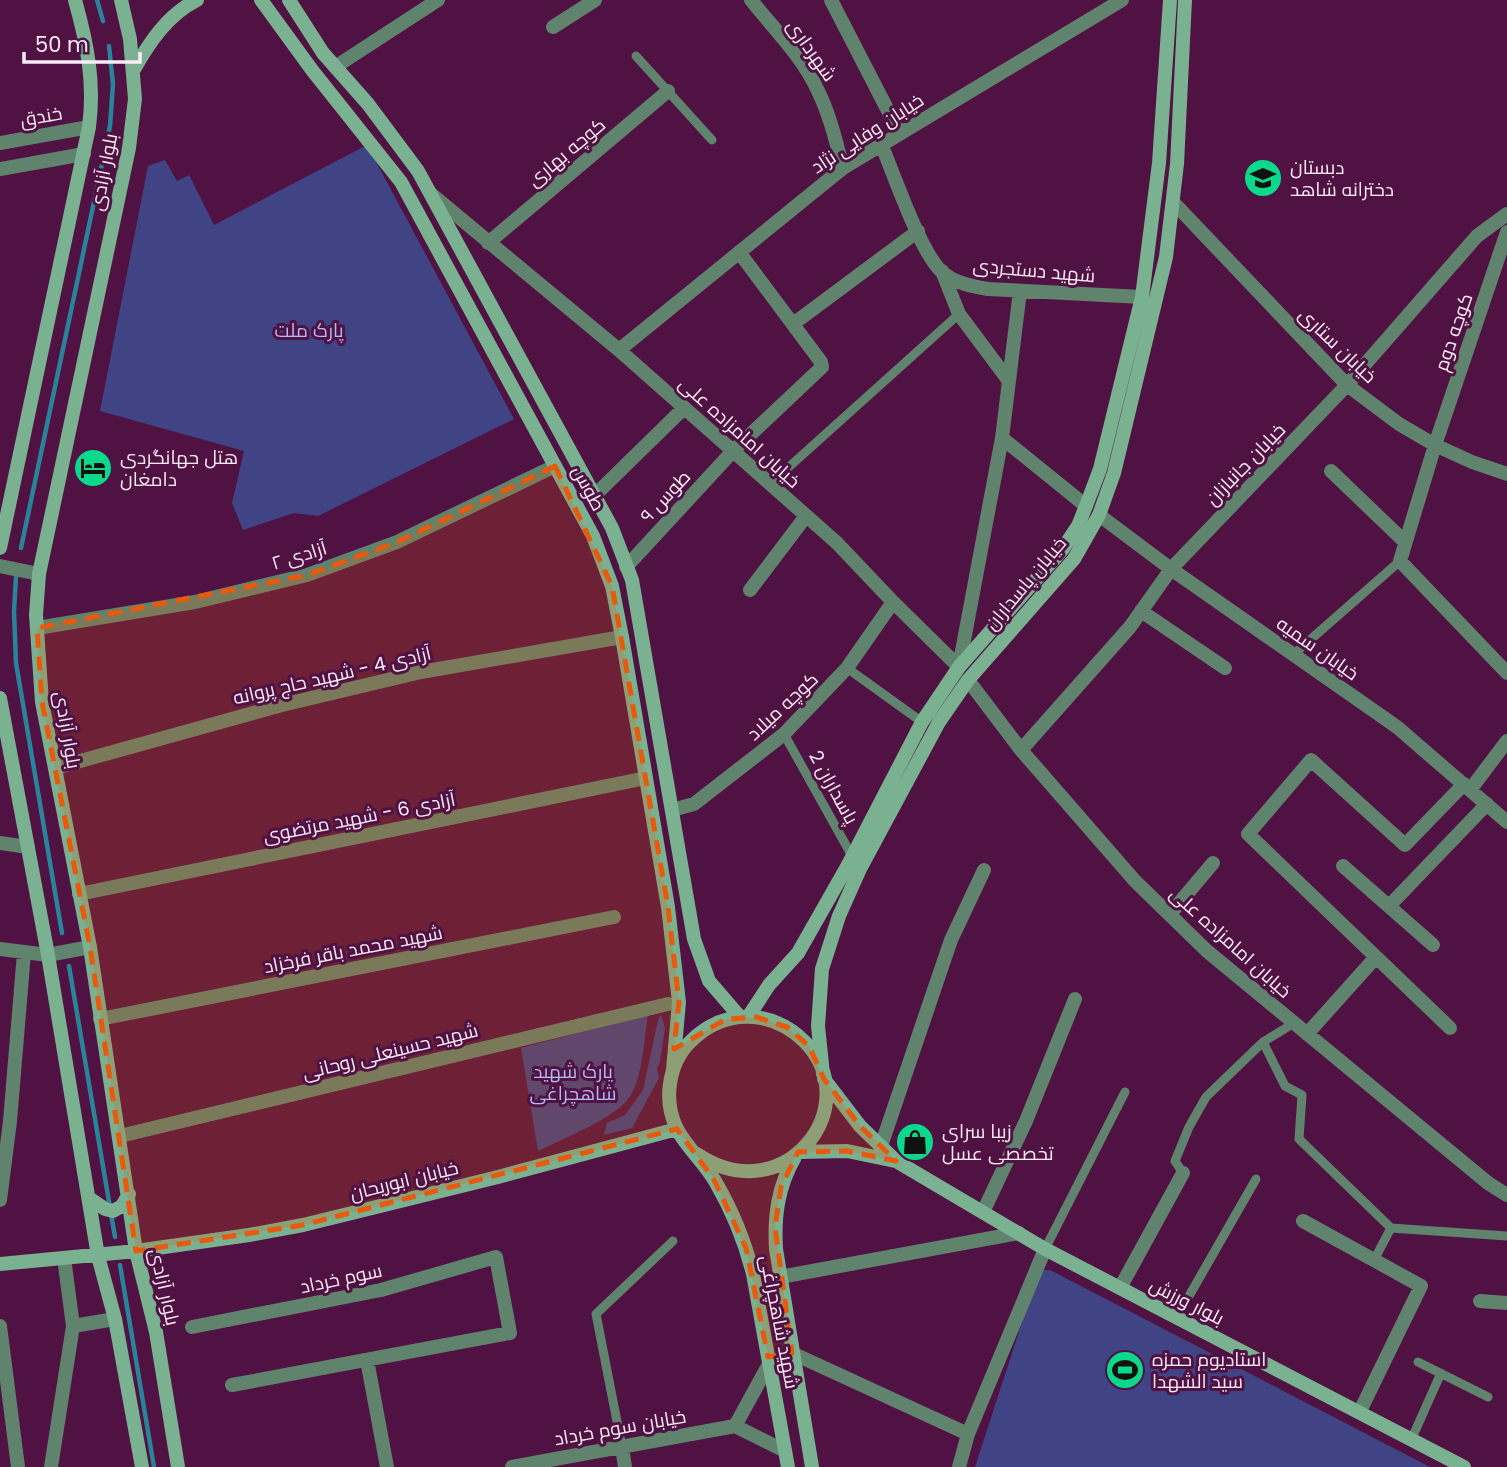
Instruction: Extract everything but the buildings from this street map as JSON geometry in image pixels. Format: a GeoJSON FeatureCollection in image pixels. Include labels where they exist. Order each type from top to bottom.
{"type":"FeatureCollection","features":[{"type":"Feature","properties":{"kind":"street","name":"بلوار آزادی"},"geometry":{"type":"LineString","coordinates":[[0,548],[89,127],[92,104],[90,65],[75,0]]}},
{"type":"Feature","properties":{"kind":"street","name":"بلوار آزادی"},"geometry":{"type":"LineString","coordinates":[[121,0],[130,39],[135,99],[129,148],[39,574],[37,628],[42,702],[90,947],[136,1251],[156,1332],[178,1467]]}},
{"type":"Feature","properties":{"kind":"street"},"geometry":{"type":"LineString","coordinates":[[132,72],[163,26],[180,8],[197,0]]}},
{"type":"Feature","properties":{"kind":"street","name":"طوس"},"geometry":{"type":"LineString","coordinates":[[261,0],[312,70],[401,182],[598,549],[612,586],[622,637],[668,907],[678,1002],[673,1070]]}},
{"type":"Feature","properties":{"kind":"street","name":"طوس"},"geometry":{"type":"LineString","coordinates":[[289,0],[323,52],[368,104],[418,171],[612,528],[632,580],[643,633],[694,939],[709,982],[744,1017]]}},
{"type":"Feature","properties":{"kind":"street"},"geometry":{"type":"LineString","coordinates":[[335,67],[439,0]]}},
{"type":"Feature","properties":{"kind":"street"},"geometry":{"type":"LineString","coordinates":[[553,27],[595,0]]}},
{"type":"Feature","properties":{"kind":"street","name":"شهرداری"},"geometry":{"type":"LineString","coordinates":[[751,0],[799,60],[817,89],[830,121],[843,168]]}},
{"type":"Feature","properties":{"kind":"street"},"geometry":{"type":"LineString","coordinates":[[831,0],[899,132]]}},
{"type":"Feature","properties":{"kind":"street","name":"خیابان وفایی نژاد"},"geometry":{"type":"LineString","coordinates":[[618,350],[843,168],[1122,0]]}},
{"type":"Feature","properties":{"kind":"street","name":"خیابان پاسداران"},"geometry":{"type":"LineString","coordinates":[[744,1017],[798,953],[922,722],[959,667],[1062,550],[1078,526],[1100,469],[1142,297],[1159,163],[1170,0]]}},
{"type":"Feature","properties":{"kind":"street","name":"خیابان پاسداران"},"geometry":{"type":"LineString","coordinates":[[823,1076],[818,1026],[822,968],[839,916],[860,869],[939,722],[968,680],[1074,559],[1099,515],[1114,473],[1166,257],[1173,202],[1185,0]]}},
{"type":"Feature","properties":{"kind":"street","name":"کوچه بهاری"},"geometry":{"type":"LineString","coordinates":[[486,241],[668,91]]}},
{"type":"Feature","properties":{"kind":"street","name":"خندق"},"geometry":{"type":"LineString","coordinates":[[0,143],[89,127]]}},
{"type":"Feature","properties":{"kind":"street","name":"شهید دستجردی"},"geometry":{"type":"LineString","coordinates":[[881,144],[926,252],[942,271],[963,284],[988,289],[1142,297]]}},
{"type":"Feature","properties":{"kind":"street"},"geometry":{"type":"LineString","coordinates":[[0,169],[84,154]]}},
{"type":"Feature","properties":{"kind":"street","name":"خیابان امامزاده علی"},"geometry":{"type":"LineString","coordinates":[[431,194],[618,350],[837,543],[959,667]]}},
{"type":"Feature","properties":{"kind":"street","name":"خیابان ستاری"},"geometry":{"type":"LineString","coordinates":[[1173,202],[1347,385],[1399,424],[1472,462],[1507,474]]}},
{"type":"Feature","properties":{"kind":"street","name":"خیابان جانبازان"},"geometry":{"type":"LineString","coordinates":[[1021,750],[1130,627],[1171,569],[1347,385],[1477,236],[1507,214]]}},
{"type":"Feature","properties":{"kind":"street"},"geometry":{"type":"LineString","coordinates":[[739,252],[793,324],[918,231]]}},
{"type":"Feature","properties":{"kind":"street","name":"کوچه دوم"},"geometry":{"type":"LineString","coordinates":[[1400,561],[1435,444],[1507,232]]}},
{"type":"Feature","properties":{"kind":"street"},"geometry":{"type":"LineString","coordinates":[[459,245],[470,239],[486,241]]}},
{"type":"Feature","properties":{"kind":"street"},"geometry":{"type":"LineString","coordinates":[[942,271],[958,314],[1009,381]]}},
{"type":"Feature","properties":{"kind":"street"},"geometry":{"type":"LineString","coordinates":[[959,667],[1002,438],[1020,291]]}},
{"type":"Feature","properties":{"kind":"street","name":"طوس ۹"},"geometry":{"type":"LineString","coordinates":[[626,567],[733,451],[822,367],[793,324]]}},
{"type":"Feature","properties":{"kind":"street"},"geometry":{"type":"LineString","coordinates":[[594,496],[684,408]]}},
{"type":"Feature","properties":{"kind":"street"},"geometry":{"type":"LineString","coordinates":[[1002,438],[1086,506]]}},
{"type":"Feature","properties":{"kind":"street","name":"آزادی ۲"},"geometry":{"type":"LineString","coordinates":[[37,628],[195,602],[307,575],[397,542],[555,466]]}},
{"type":"Feature","properties":{"kind":"street"},"geometry":{"type":"LineString","coordinates":[[1331,471],[1405,542]]}},
{"type":"Feature","properties":{"kind":"street","name":"خیابان سمیه"},"geometry":{"type":"LineString","coordinates":[[1099,515],[1171,569],[1397,727],[1507,822]]}},
{"type":"Feature","properties":{"kind":"street"},"geometry":{"type":"LineString","coordinates":[[750,590],[806,516]]}},
{"type":"Feature","properties":{"kind":"street"},"geometry":{"type":"LineString","coordinates":[[1400,561],[1507,673]]}},
{"type":"Feature","properties":{"kind":"street"},"geometry":{"type":"LineString","coordinates":[[0,566],[39,574]]}},
{"type":"Feature","properties":{"kind":"street","name":"کوچه میلاد"},"geometry":{"type":"LineString","coordinates":[[672,810],[694,804],[784,734],[847,668],[893,602]]}},
{"type":"Feature","properties":{"kind":"street"},"geometry":{"type":"LineString","coordinates":[[1141,611],[1225,668]]}},
{"type":"Feature","properties":{"kind":"street","name":"آزادی 4 - شهید حاج پروانه"},"geometry":{"type":"LineString","coordinates":[[55,768],[282,705],[421,672],[622,637]]}},
{"type":"Feature","properties":{"kind":"street","name":"خیابان امامزاده علی"},"geometry":{"type":"LineString","coordinates":[[968,680],[1021,750],[1136,881],[1207,951],[1488,1183],[1507,1195]]}},
{"type":"Feature","properties":{"kind":"street"},"geometry":{"type":"LineString","coordinates":[[0,698],[2,720],[29,847],[99,1256],[115,1318],[142,1467]]}},
{"type":"Feature","properties":{"kind":"street"},"geometry":{"type":"LineString","coordinates":[[1450,1028],[1248,834],[1311,760],[1405,845],[1467,787],[1507,741]]}},
{"type":"Feature","properties":{"kind":"street","name":"آزادی 6 - شهید مرتضوی"},"geometry":{"type":"LineString","coordinates":[[79,894],[646,778]]}},
{"type":"Feature","properties":{"kind":"street"},"geometry":{"type":"LineString","coordinates":[[1389,906],[1487,804]]}},
{"type":"Feature","properties":{"kind":"street"},"geometry":{"type":"LineString","coordinates":[[0,843],[29,847]]}},
{"type":"Feature","properties":{"kind":"street"},"geometry":{"type":"LineString","coordinates":[[1170,915],[1213,863]]}},
{"type":"Feature","properties":{"kind":"street"},"geometry":{"type":"LineString","coordinates":[[1343,866],[1433,945]]}},
{"type":"Feature","properties":{"kind":"street"},"geometry":{"type":"LineString","coordinates":[[881,1146],[951,940],[984,870]]}},
{"type":"Feature","properties":{"kind":"street","name":"شهید محمد باقر فرخزاد"},"geometry":{"type":"LineString","coordinates":[[100,1019],[614,917]]}},
{"type":"Feature","properties":{"kind":"street"},"geometry":{"type":"LineString","coordinates":[[0,949],[48,955],[90,947]]}},
{"type":"Feature","properties":{"kind":"street"},"geometry":{"type":"LineString","coordinates":[[0,1200],[5,1121],[24,953]]}},
{"type":"Feature","properties":{"kind":"street"},"geometry":{"type":"LineString","coordinates":[[1307,1034],[1376,957]]}},
{"type":"Feature","properties":{"kind":"street"},"geometry":{"type":"LineString","coordinates":[[983,1212],[1026,1121],[1075,999]]}},
{"type":"Feature","properties":{"kind":"street","name":"شهید حسینعلی روحانی"},"geometry":{"type":"LineString","coordinates":[[120,1136],[668,1004]]}},
{"type":"Feature","properties":{"kind":"street"},"geometry":{"type":"LineString","coordinates":[[823,1076],[825,1103],[816,1132],[798,1154],[768,1170],[753,1172],[724,1169],[696,1154],[677,1129],[669,1101],[673,1070],[683,1050],[699,1033],[718,1022],[744,1017],[772,1020],[798,1035],[813,1052],[823,1076],[860,1126],[896,1161]]}},
{"type":"Feature","properties":{"kind":"street","name":"خیابان ابوریحان"},"geometry":{"type":"LineString","coordinates":[[0,1264],[99,1256],[303,1225],[677,1129]]}},
{"type":"Feature","properties":{"kind":"street"},"geometry":{"type":"LineString","coordinates":[[798,1154],[848,1152],[896,1161]]}},
{"type":"Feature","properties":{"kind":"street","name":"شهید شاهچراغی"},"geometry":{"type":"LineString","coordinates":[[696,1154],[714,1180],[746,1248],[788,1467]]}},
{"type":"Feature","properties":{"kind":"street","name":"شهید شاهچراغی"},"geometry":{"type":"LineString","coordinates":[[798,1154],[787,1170],[777,1206],[775,1227],[780,1277],[812,1467]]}},
{"type":"Feature","properties":{"kind":"street","name":"بلوار ورزش"},"geometry":{"type":"LineString","coordinates":[[896,1161],[1045,1249],[1464,1467]]}},
{"type":"Feature","properties":{"kind":"street"},"geometry":{"type":"LineString","coordinates":[[1120,1288],[1183,1173]]}},
{"type":"Feature","properties":{"kind":"street"},"geometry":{"type":"LineString","coordinates":[[89,1198],[97,1205],[113,1211],[122,1206],[129,1194]]}},
{"type":"Feature","properties":{"kind":"street"},"geometry":{"type":"LineString","coordinates":[[1303,1221],[1421,1286],[1360,1411]]}},
{"type":"Feature","properties":{"kind":"street"},"geometry":{"type":"LineString","coordinates":[[780,1277],[1019,1233]]}},
{"type":"Feature","properties":{"kind":"street"},"geometry":{"type":"LineString","coordinates":[[960,1467],[968,1434],[1045,1249]]}},
{"type":"Feature","properties":{"kind":"street","name":"سوم خرداد"},"geometry":{"type":"LineString","coordinates":[[192,1327],[381,1290],[496,1257],[510,1333],[367,1360]]}},
{"type":"Feature","properties":{"kind":"street"},"geometry":{"type":"LineString","coordinates":[[51,1467],[73,1326],[64,1258]]}},
{"type":"Feature","properties":{"kind":"street"},"geometry":{"type":"LineString","coordinates":[[1480,1301],[1507,1303]]}},
{"type":"Feature","properties":{"kind":"street"},"geometry":{"type":"LineString","coordinates":[[73,1326],[115,1318]]}},
{"type":"Feature","properties":{"kind":"street"},"geometry":{"type":"LineString","coordinates":[[0,1326],[18,1467]]}},
{"type":"Feature","properties":{"kind":"street"},"geometry":{"type":"LineString","coordinates":[[785,1451],[735,1426],[769,1360],[792,1353],[968,1434]]}},
{"type":"Feature","properties":{"kind":"street"},"geometry":{"type":"LineString","coordinates":[[232,1385],[367,1360],[387,1467]]}},
{"type":"Feature","properties":{"kind":"street","name":"خیابان سوم خرداد"},"geometry":{"type":"LineString","coordinates":[[512,1467],[545,1464],[735,1426]]}},
{"type":"Feature","properties":{"kind":"street"},"geometry":{"type":"LineString","coordinates":[[622,1447],[625,1467]]}},
{"type":"Feature","properties":{"kind":"lane"},"geometry":{"type":"LineString","coordinates":[[636,56],[712,140]]}},
{"type":"Feature","properties":{"kind":"lane"},"geometry":{"type":"LineString","coordinates":[[770,484],[958,314]]}},
{"type":"Feature","properties":{"kind":"lane"},"geometry":{"type":"LineString","coordinates":[[1294,654],[1400,561]]}},
{"type":"Feature","properties":{"kind":"lane"},"geometry":{"type":"LineString","coordinates":[[847,668],[922,722]]}},
{"type":"Feature","properties":{"kind":"lane","name":"پاسداران 2"},"geometry":{"type":"LineString","coordinates":[[784,734],[852,856]]}},
{"type":"Feature","properties":{"kind":"lane"},"geometry":{"type":"LineString","coordinates":[[1183,1173],[1175,1161],[1189,1127],[1206,1097],[1263,1042],[1294,1023]]}},
{"type":"Feature","properties":{"kind":"lane"},"geometry":{"type":"LineString","coordinates":[[1263,1042],[1285,1086],[1302,1095],[1299,1139],[1391,1228],[1507,1236]]}},
{"type":"Feature","properties":{"kind":"lane"},"geometry":{"type":"LineString","coordinates":[[1045,1249],[1125,1091]]}},
{"type":"Feature","properties":{"kind":"lane"},"geometry":{"type":"LineString","coordinates":[[1177,1317],[1256,1179]]}},
{"type":"Feature","properties":{"kind":"lane"},"geometry":{"type":"LineString","coordinates":[[1374,1259],[1391,1228]]}},
{"type":"Feature","properties":{"kind":"lane"},"geometry":{"type":"LineString","coordinates":[[622,1447],[596,1314],[673,1241]]}},
{"type":"Feature","properties":{"kind":"lane"},"geometry":{"type":"LineString","coordinates":[[1418,1362],[1488,1397]]}},
{"type":"Feature","properties":{"kind":"lane"},"geometry":{"type":"LineString","coordinates":[[1412,1438],[1441,1373]]}},
{"type":"Feature","properties":{"kind":"highlighted area"},"geometry":{"type":"Polygon","coordinates":[[[555,466],[612,586],[668,907],[679,1002],[674,1049],[726,1019],[756,1017],[787,1027],[809,1046],[824,1079],[860,1126],[896,1161],[847,1151],[798,1152],[781,1187],[775,1227],[792,1353],[768,1357],[746,1248],[714,1180],[677,1129],[303,1225],[136,1251],[90,947],[42,702],[37,628],[307,575],[397,542],[555,466]]]}},
{"type":"Feature","properties":{"kind":"green space","name":"پارک ملت"},"geometry":{"type":"Polygon","coordinates":[[[367,145],[514,419],[318,516],[294,513],[243,530],[232,503],[244,451],[100,411],[148,166],[165,160],[177,181],[189,175],[214,225],[367,145]]]}},
{"type":"Feature","properties":{"kind":"green space","name":"پارک شهید شاهچراغی"},"geometry":{"type":"Polygon","coordinates":[[[648,1015],[638,1077],[625,1103],[589,1127],[538,1151],[521,1048],[648,1015]]]}},
{"type":"Feature","properties":{"kind":"green space"},"geometry":{"type":"Polygon","coordinates":[[[661,1015],[665,1028],[657,1068],[659,1078],[632,1128],[604,1135],[607,1123],[625,1115],[643,1090],[661,1015]]]}},
{"type":"Feature","properties":{"kind":"green space","name":"استادیوم حمزه سید الشهدا"},"geometry":{"type":"Polygon","coordinates":[[[1050,1270],[1430,1467],[975,1467],[1038,1273],[1050,1270]]]}},
{"type":"Feature","properties":{"kind":"waterway"},"geometry":{"type":"LineString","coordinates":[[97,0],[103,21]]}},
{"type":"Feature","properties":{"kind":"waterway"},"geometry":{"type":"LineString","coordinates":[[21,548],[110,126],[113,84],[109,46]]}},
{"type":"Feature","properties":{"kind":"waterway"},"geometry":{"type":"LineString","coordinates":[[16,577],[16,663],[62,933]]}},
{"type":"Feature","properties":{"kind":"waterway"},"geometry":{"type":"LineString","coordinates":[[69,966],[115,1237]]}},
{"type":"Feature","properties":{"kind":"waterway"},"geometry":{"type":"LineString","coordinates":[[120,1265],[154,1467]]}},
{"type":"Feature","properties":{"kind":"place","name":"دبستان دخترانه شاهد"},"geometry":{"type":"Point","coordinates":[1263,178]}},
{"type":"Feature","properties":{"kind":"place","name":"هتل جهانگردى دامغان"},"geometry":{"type":"Point","coordinates":[93,468]}},
{"type":"Feature","properties":{"kind":"place","name":"زیبا سرای تخصصی عسل"},"geometry":{"type":"Point","coordinates":[915,1142]}},
{"type":"Feature","properties":{"kind":"place","name":"استادیوم حمزه سید الشهدا"},"geometry":{"type":"Point","coordinates":[1125,1370]}}]}
